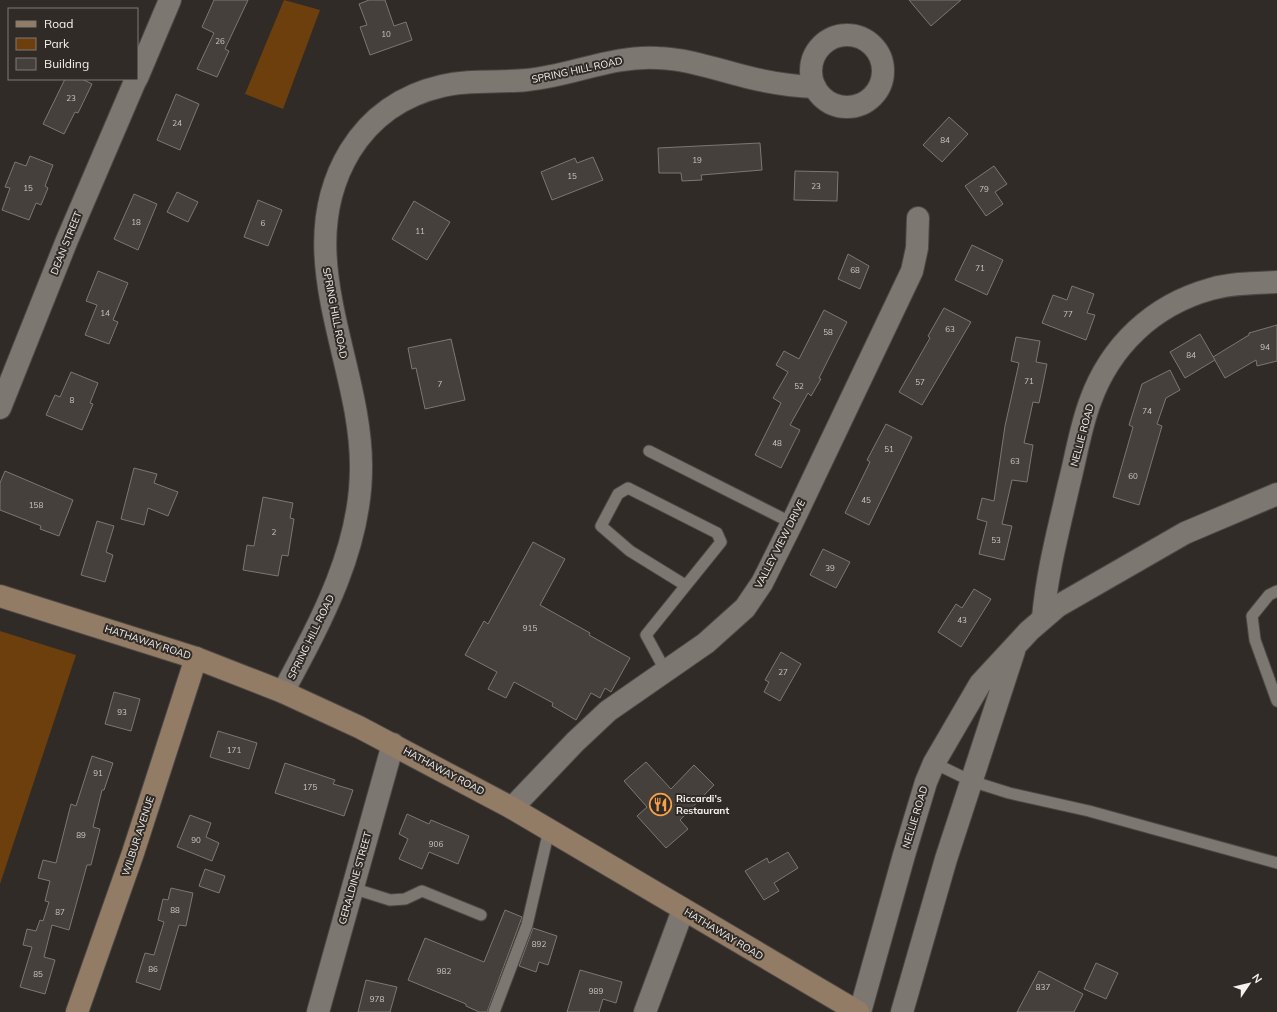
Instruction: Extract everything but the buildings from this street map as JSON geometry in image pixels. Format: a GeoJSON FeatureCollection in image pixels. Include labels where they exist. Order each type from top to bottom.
{"type":"FeatureCollection","features":[{"type":"Feature","properties":{"kind":"main road","name":"HATHAWAY ROAD"},"geometry":{"type":"LineString","coordinates":[[0,596],[196,658],[283,692],[393,744],[512,808],[683,910],[859,1012]]}},
{"type":"Feature","properties":{"kind":"main road","name":"WILBUR AVENUE"},"geometry":{"type":"LineString","coordinates":[[77,1012],[133,853],[196,658]]}},
{"type":"Feature","properties":{"kind":"street","name":"DEAN STREET"},"geometry":{"type":"LineString","coordinates":[[138,76],[170,0]]}},
{"type":"Feature","properties":{"kind":"street","name":"SPRING HILL ROAD"},"geometry":{"type":"LineString","coordinates":[[283,692],[309,643],[339,576],[350,542],[360,493],[361,468],[359,436],[328,288],[325,240],[328,209],[338,175],[356,142],[367,127],[401,101],[415,94],[445,85],[541,79],[590,66],[635,58],[677,60],[768,82],[815,87]]}},
{"type":"Feature","properties":{"kind":"street","name":"DEAN STREET"},"geometry":{"type":"LineString","coordinates":[[0,408],[67,240],[136,80]]}},
{"type":"Feature","properties":{"kind":"street","name":"VALLEY VIEW DRIVE"},"geometry":{"type":"LineString","coordinates":[[512,808],[575,742],[608,711],[666,672],[711,639],[745,608],[762,583],[792,523],[912,271],[917,248],[918,218]]}},
{"type":"Feature","properties":{"kind":"street","name":"NELLIE ROAD"},"geometry":{"type":"LineString","coordinates":[[859,1012],[904,855],[934,763],[980,684],[1016,644],[1043,618],[1046,588],[1082,431],[1090,402],[1109,362],[1130,335],[1154,316],[1180,301],[1211,289],[1249,283],[1277,282]]}},
{"type":"Feature","properties":{"kind":"street"},"geometry":{"type":"LineString","coordinates":[[1043,618],[1072,597],[1172,540],[1224,515],[1277,494]]}},
{"type":"Feature","properties":{"kind":"street","name":"NELLIE ROAD"},"geometry":{"type":"LineString","coordinates":[[902,1012],[946,859],[1016,644]]}},
{"type":"Feature","properties":{"kind":"street","name":"GERALDINE STREET"},"geometry":{"type":"LineString","coordinates":[[318,1012],[393,744]]}},
{"type":"Feature","properties":{"kind":"street"},"geometry":{"type":"LineString","coordinates":[[645,1012],[683,910]]}},
{"type":"Feature","properties":{"kind":"lane"},"geometry":{"type":"LineString","coordinates":[[650,451],[792,523]]}},
{"type":"Feature","properties":{"kind":"lane"},"geometry":{"type":"LineString","coordinates":[[666,672],[646,635],[721,542],[717,533],[628,488],[618,494],[601,526],[630,551],[685,585]]}},
{"type":"Feature","properties":{"kind":"lane"},"geometry":{"type":"LineString","coordinates":[[1277,591],[1269,595],[1252,616],[1255,640],[1277,701]]}},
{"type":"Feature","properties":{"kind":"lane"},"geometry":{"type":"LineString","coordinates":[[934,763],[971,782],[1009,794],[1089,811],[1277,864]]}},
{"type":"Feature","properties":{"kind":"lane"},"geometry":{"type":"LineString","coordinates":[[494,1012],[527,925],[549,830]]}},
{"type":"Feature","properties":{"kind":"lane"},"geometry":{"type":"LineString","coordinates":[[352,888],[390,900],[405,899],[422,891],[481,915]]}},
{"type":"Feature","properties":{"kind":"green space"},"geometry":{"type":"Polygon","coordinates":[[[284,0],[320,10],[283,109],[245,94],[284,0]]]}},
{"type":"Feature","properties":{"kind":"green space"},"geometry":{"type":"Polygon","coordinates":[[[0,631],[76,655],[0,884],[0,631]]]}},
{"type":"Feature","properties":{"kind":"place","name":"Riccardi's Restaurant"},"geometry":{"type":"Point","coordinates":[661,804]}}]}
